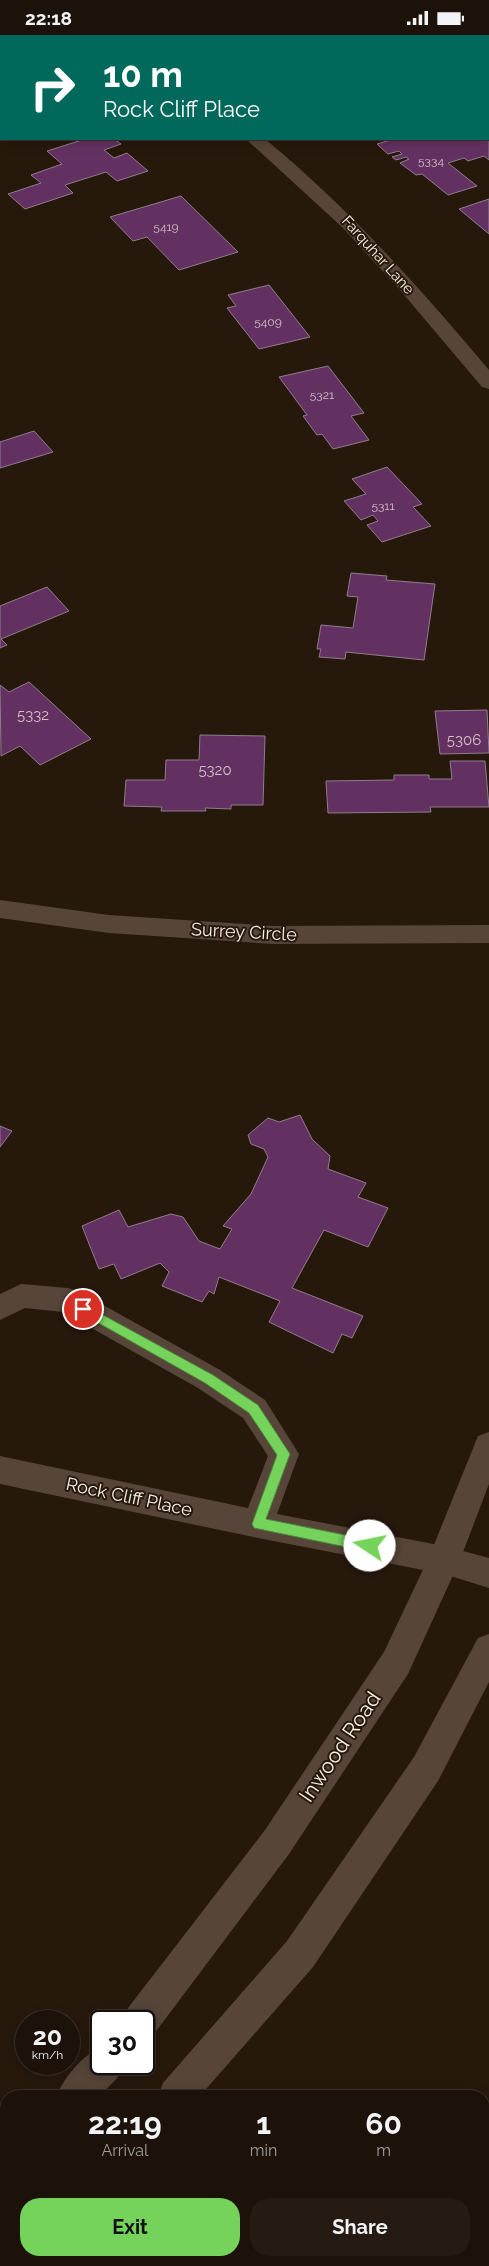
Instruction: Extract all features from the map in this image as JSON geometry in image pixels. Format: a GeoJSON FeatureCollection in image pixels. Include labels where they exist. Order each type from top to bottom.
{"type":"FeatureCollection","features":[{"type":"Feature","properties":{"kind":"street","name":"Farquhar Lane"},"geometry":{"type":"LineString","coordinates":[[256,140],[287,164],[370,243],[489,383]]}},
{"type":"Feature","properties":{"kind":"street","name":"Surrey Circle"},"geometry":{"type":"LineString","coordinates":[[0,909],[109,924],[273,935],[489,934]]}},
{"type":"Feature","properties":{"kind":"street"},"geometry":{"type":"LineString","coordinates":[[0,1308],[21,1296],[68,1300],[209,1379],[254,1409],[284,1454],[258,1524]]}},
{"type":"Feature","properties":{"kind":"street","name":"Inwood Road"},"geometry":{"type":"LineString","coordinates":[[149,2010],[277,1841],[396,1663],[444,1560],[489,1445]]}},
{"type":"Feature","properties":{"kind":"street","name":"Rock Cliff Place"},"geometry":{"type":"LineString","coordinates":[[0,1470],[258,1524],[444,1560],[489,1573]]}},
{"type":"Feature","properties":{"kind":"street"},"geometry":{"type":"LineString","coordinates":[[181,2090],[300,1954],[426,1769],[489,1649]]}},
{"type":"Feature","properties":{"kind":"street"},"geometry":{"type":"LineString","coordinates":[[81,2090],[95,2075]]}},
{"type":"Feature","properties":{"kind":"building"},"geometry":{"type":"Polygon","coordinates":[[[82,140],[115,140],[121,144],[104,150],[114,158],[127,153],[148,171],[117,181],[106,172],[65,185],[73,193],[25,209],[8,194],[41,183],[31,175],[62,164],[47,151],[82,140]]]}},
{"type":"Feature","properties":{"kind":"building"},"geometry":{"type":"Polygon","coordinates":[[[391,140],[489,140],[489,160],[484,156],[468,161],[464,158],[448,163],[477,186],[448,195],[422,174],[416,175],[400,163],[409,159],[406,157],[396,160],[392,157],[402,154],[399,151],[388,154],[377,144],[391,140]]]}},
{"type":"Feature","properties":{"kind":"building"},"geometry":{"type":"Polygon","coordinates":[[[181,196],[238,252],[179,270],[147,237],[133,241],[110,217],[181,196]]]}},
{"type":"Feature","properties":{"kind":"building"},"geometry":{"type":"Polygon","coordinates":[[[489,199],[489,234],[459,209],[489,199]]]}},
{"type":"Feature","properties":{"kind":"building"},"geometry":{"type":"Polygon","coordinates":[[[269,285],[310,337],[259,349],[227,308],[236,306],[228,295],[269,285]]]}},
{"type":"Feature","properties":{"kind":"building"},"geometry":{"type":"Polygon","coordinates":[[[328,366],[364,413],[351,416],[369,440],[333,449],[322,434],[317,435],[303,416],[307,415],[279,377],[328,366]]]}},
{"type":"Feature","properties":{"kind":"building"},"geometry":{"type":"Polygon","coordinates":[[[34,431],[53,452],[0,468],[0,442],[34,431]]]}},
{"type":"Feature","properties":{"kind":"building"},"geometry":{"type":"Polygon","coordinates":[[[387,467],[422,504],[413,507],[431,526],[382,542],[367,525],[378,521],[373,515],[361,520],[344,501],[366,494],[352,479],[387,467]]]}},
{"type":"Feature","properties":{"kind":"building"},"geometry":{"type":"Polygon","coordinates":[[[351,573],[387,576],[386,580],[435,584],[424,660],[346,652],[345,659],[319,657],[321,649],[317,649],[321,625],[353,628],[358,597],[347,596],[351,573]]]}},
{"type":"Feature","properties":{"kind":"building"},"geometry":{"type":"Polygon","coordinates":[[[47,587],[69,611],[1,639],[7,645],[0,648],[0,606],[47,587]]]}},
{"type":"Feature","properties":{"kind":"building"},"geometry":{"type":"Polygon","coordinates":[[[29,682],[91,739],[40,765],[20,746],[1,756],[0,685],[9,692],[29,682]]]}},
{"type":"Feature","properties":{"kind":"building"},"geometry":{"type":"Polygon","coordinates":[[[487,710],[489,753],[440,754],[435,711],[487,710]]]}},
{"type":"Feature","properties":{"kind":"building"},"geometry":{"type":"Polygon","coordinates":[[[200,735],[265,736],[263,805],[231,805],[231,809],[205,808],[206,811],[161,811],[162,807],[124,806],[126,780],[165,780],[166,760],[199,760],[200,735]]]}},
{"type":"Feature","properties":{"kind":"building"},"geometry":{"type":"Polygon","coordinates":[[[450,761],[485,761],[489,807],[430,807],[431,812],[328,813],[326,781],[394,780],[394,775],[429,775],[429,779],[452,779],[450,761]]]}},
{"type":"Feature","properties":{"kind":"building"},"geometry":{"type":"Polygon","coordinates":[[[300,1115],[312,1139],[330,1156],[328,1169],[366,1183],[358,1197],[388,1208],[368,1247],[324,1230],[292,1288],[363,1316],[352,1338],[342,1334],[333,1353],[269,1322],[280,1301],[219,1277],[214,1294],[209,1291],[202,1302],[162,1286],[169,1272],[160,1263],[121,1279],[114,1264],[99,1269],[82,1226],[119,1210],[128,1227],[171,1214],[183,1217],[199,1241],[220,1249],[232,1229],[223,1226],[251,1194],[268,1157],[264,1149],[251,1144],[248,1135],[268,1118],[279,1122],[300,1115]]]}},
{"type":"Feature","properties":{"kind":"building"},"geometry":{"type":"Polygon","coordinates":[[[0,1126],[12,1131],[0,1147],[0,1126]]]}},
{"type":"Feature","properties":{"kind":"route"},"geometry":{"type":"LineString","coordinates":[[83,1309],[209,1379],[254,1409],[284,1454],[258,1524],[370,1546]]}}]}
